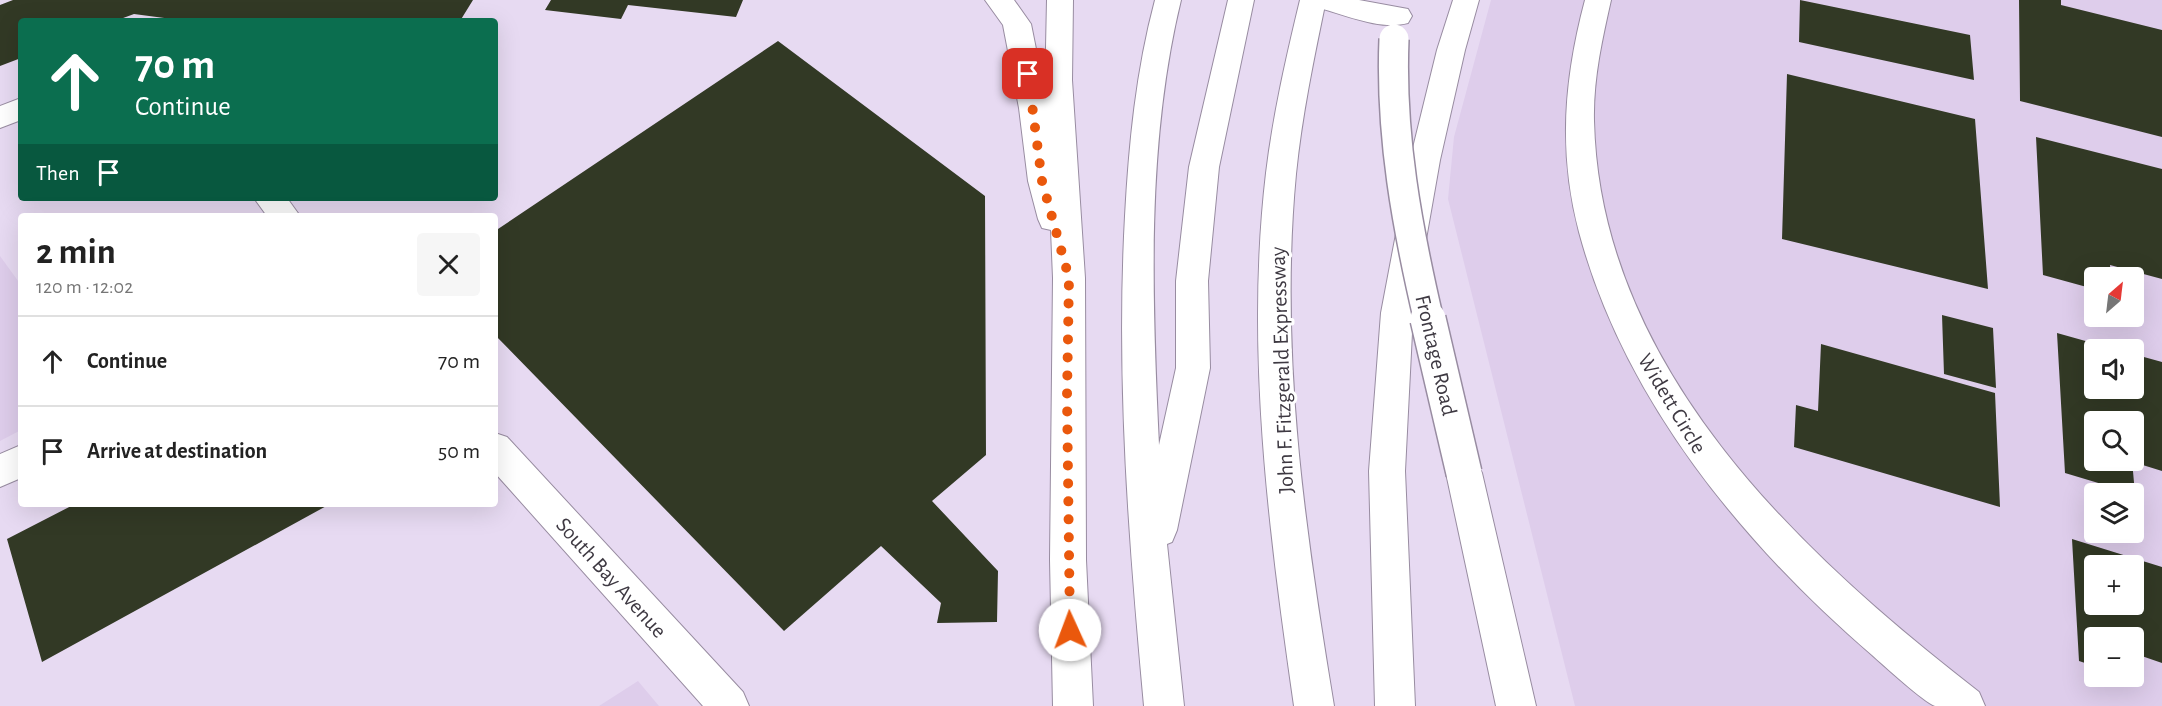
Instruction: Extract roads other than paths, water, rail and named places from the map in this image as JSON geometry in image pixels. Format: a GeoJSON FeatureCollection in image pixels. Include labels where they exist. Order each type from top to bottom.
{"type":"FeatureCollection","features":[{"type":"Feature","properties":{"kind":"main road"},"geometry":{"type":"LineString","coordinates":[[998,0],[1017,24],[1034,108],[1042,181],[1069,278]]}},
{"type":"Feature","properties":{"kind":"main road"},"geometry":{"type":"LineString","coordinates":[[1060,0],[1058,80],[1069,278],[1068,560],[1073,706]]}},
{"type":"Feature","properties":{"kind":"main road"},"geometry":{"type":"LineString","coordinates":[[1164,706],[1151,568],[1140,385],[1140,225],[1146,124],[1158,41],[1168,0]]}},
{"type":"Feature","properties":{"kind":"main road"},"geometry":{"type":"LineString","coordinates":[[1151,568],[1193,368],[1192,281],[1204,167],[1212,119],[1241,0]]}},
{"type":"Feature","properties":{"kind":"main road","name":"John F. Fitzgerald Expressway"},"geometry":{"type":"LineString","coordinates":[[1313,0],[1294,74],[1287,114],[1275,256],[1276,363],[1285,488],[1302,630],[1314,706]]}},
{"type":"Feature","properties":{"kind":"main road"},"geometry":{"type":"LineString","coordinates":[[1325,0],[1398,18]]}},
{"type":"Feature","properties":{"kind":"main road"},"geometry":{"type":"LineString","coordinates":[[1395,706],[1387,471],[1397,313],[1425,160],[1451,50],[1466,0]]}},
{"type":"Feature","properties":{"kind":"main road","name":"Widett Circle"},"geometry":{"type":"LineString","coordinates":[[1598,0],[1586,45],[1581,77],[1577,132],[1580,161],[1589,213],[1601,256],[1648,367],[1691,438],[1779,543],[1819,585],[1867,628],[1965,706]]}},
{"type":"Feature","properties":{"kind":"main road","name":"Frontage Road"},"geometry":{"type":"LineString","coordinates":[[1398,18],[1391,71],[1393,129],[1400,190],[1516,706]]}},
{"type":"Feature","properties":{"kind":"main road"},"geometry":{"type":"LineString","coordinates":[[0,117],[18,110]]}},
{"type":"Feature","properties":{"kind":"main road"},"geometry":{"type":"LineString","coordinates":[[272,201],[282,213]]}},
{"type":"Feature","properties":{"kind":"main road","name":"South Bay Avenue"},"geometry":{"type":"LineString","coordinates":[[498,451],[729,706]]}},
{"type":"Feature","properties":{"kind":"main road"},"geometry":{"type":"LineString","coordinates":[[0,471],[18,462]]}}]}
